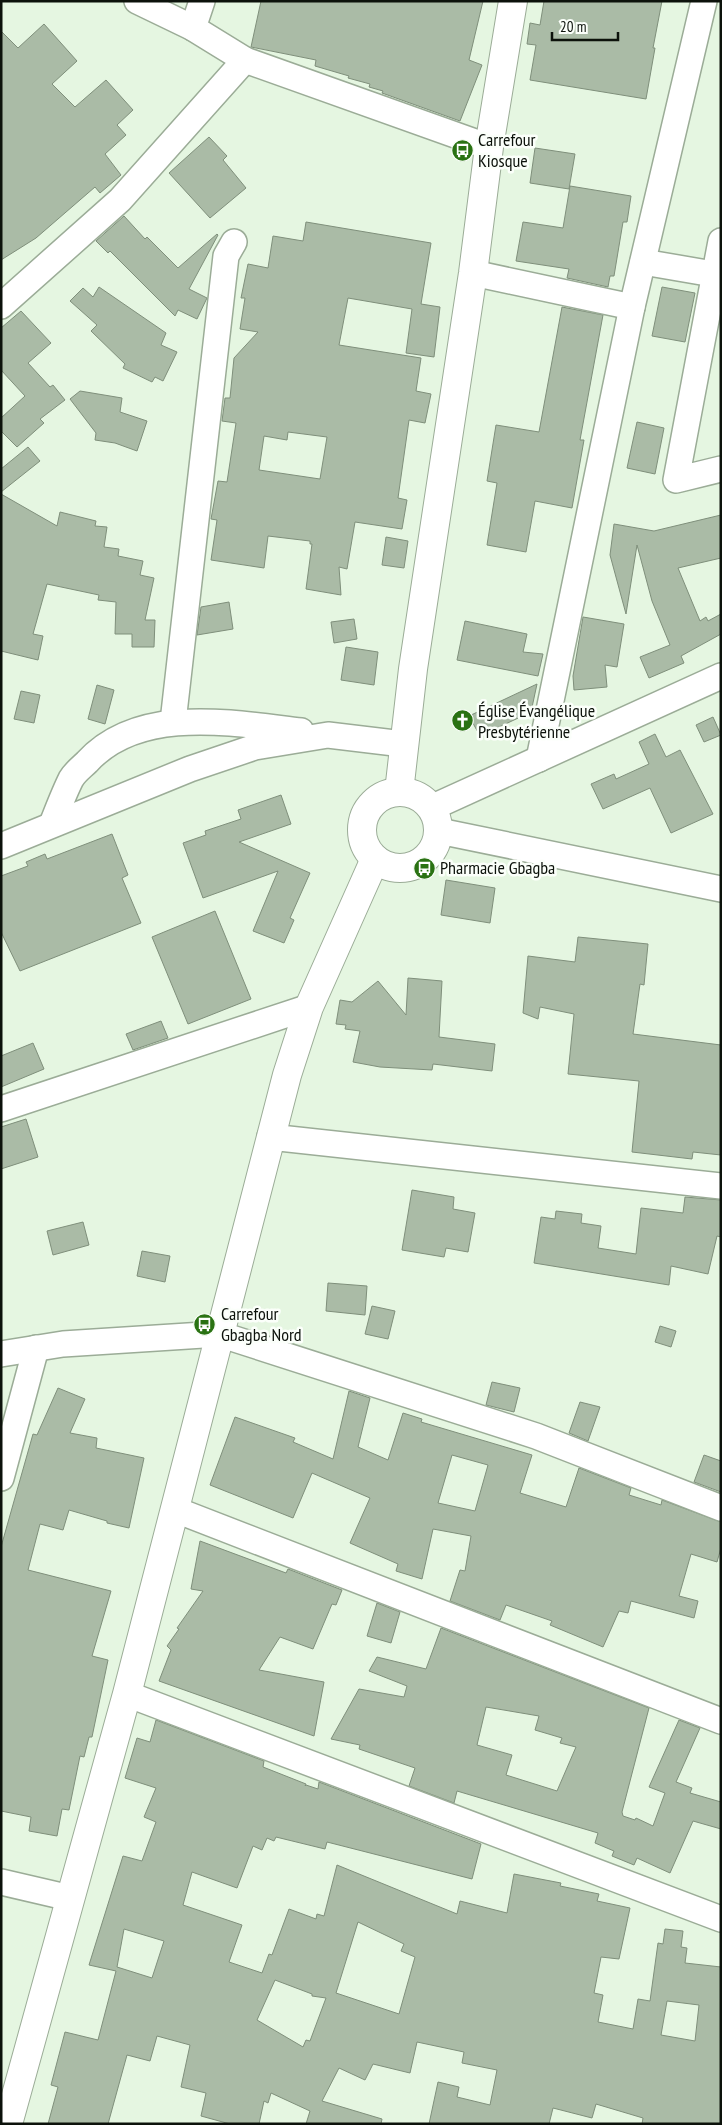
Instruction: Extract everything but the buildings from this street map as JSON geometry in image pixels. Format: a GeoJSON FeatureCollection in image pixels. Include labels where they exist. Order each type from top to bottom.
{"type":"FeatureCollection","features":[{"type":"Feature","properties":{"kind":"street"},"geometry":{"type":"LineString","coordinates":[[137,1],[193,28],[245,60],[489,147]]}},
{"type":"Feature","properties":{"kind":"street"},"geometry":{"type":"LineString","coordinates":[[193,28],[202,1]]}},
{"type":"Feature","properties":{"kind":"street"},"geometry":{"type":"LineString","coordinates":[[399,792],[412,669],[473,273],[489,147],[513,1]]}},
{"type":"Feature","properties":{"kind":"street"},"geometry":{"type":"LineString","coordinates":[[538,759],[632,307],[704,1]]}},
{"type":"Feature","properties":{"kind":"street"},"geometry":{"type":"LineString","coordinates":[[1,306],[120,200],[245,60]]}},
{"type":"Feature","properties":{"kind":"street"},"geometry":{"type":"LineString","coordinates":[[721,241],[676,480],[721,469]]}},
{"type":"Feature","properties":{"kind":"street"},"geometry":{"type":"LineString","coordinates":[[173,722],[226,256],[234,242]]}},
{"type":"Feature","properties":{"kind":"street"},"geometry":{"type":"LineString","coordinates":[[643,262],[714,274]]}},
{"type":"Feature","properties":{"kind":"street"},"geometry":{"type":"LineString","coordinates":[[473,273],[632,307]]}},
{"type":"Feature","properties":{"kind":"street"},"geometry":{"type":"LineString","coordinates":[[435,819],[538,759],[721,676]]}},
{"type":"Feature","properties":{"kind":"street"},"geometry":{"type":"LineString","coordinates":[[52,824],[72,777],[98,749],[119,737],[173,722],[242,724],[403,744]]}},
{"type":"Feature","properties":{"kind":"street"},"geometry":{"type":"LineString","coordinates":[[1,846],[190,769],[255,747],[328,734]]}},
{"type":"Feature","properties":{"kind":"street"},"geometry":{"type":"LineString","coordinates":[[399,792],[411,794],[422,799],[435,819],[437,843],[431,853],[421,862],[410,867],[386,866],[375,859],[367,849],[362,837],[362,824],[367,812],[375,802],[386,795],[399,792]]}},
{"type":"Feature","properties":{"kind":"street"},"geometry":{"type":"LineString","coordinates":[[435,819],[721,889]]}},
{"type":"Feature","properties":{"kind":"street"},"geometry":{"type":"LineString","coordinates":[[1,2123],[7,2124],[127,1694],[176,1510],[270,1137],[309,1007],[375,859]]}},
{"type":"Feature","properties":{"kind":"street"},"geometry":{"type":"LineString","coordinates":[[1,1109],[309,1007]]}},
{"type":"Feature","properties":{"kind":"street"},"geometry":{"type":"LineString","coordinates":[[270,1137],[721,1186]]}},
{"type":"Feature","properties":{"kind":"street"},"geometry":{"type":"LineString","coordinates":[[1,1354],[63,1344],[219,1334],[536,1436],[721,1508]]}},
{"type":"Feature","properties":{"kind":"street"},"geometry":{"type":"LineString","coordinates":[[1,1478],[36,1348]]}},
{"type":"Feature","properties":{"kind":"street"},"geometry":{"type":"LineString","coordinates":[[176,1510],[721,1722]]}},
{"type":"Feature","properties":{"kind":"street"},"geometry":{"type":"LineString","coordinates":[[127,1694],[721,1919]]}},
{"type":"Feature","properties":{"kind":"street"},"geometry":{"type":"LineString","coordinates":[[1,1882],[70,1898]]}},
{"type":"Feature","properties":{"kind":"place","name":"Carrefour Kiosque"},"geometry":{"type":"Point","coordinates":[462,150]}},
{"type":"Feature","properties":{"kind":"place","name":"Église Évangélique Presbytérienne"},"geometry":{"type":"Point","coordinates":[462,721]}},
{"type":"Feature","properties":{"kind":"place","name":"Pharmacie Gbagba"},"geometry":{"type":"Point","coordinates":[424,868]}},
{"type":"Feature","properties":{"kind":"place","name":"Carrefour Gbagba Nord"},"geometry":{"type":"Point","coordinates":[205,1324]}}]}
